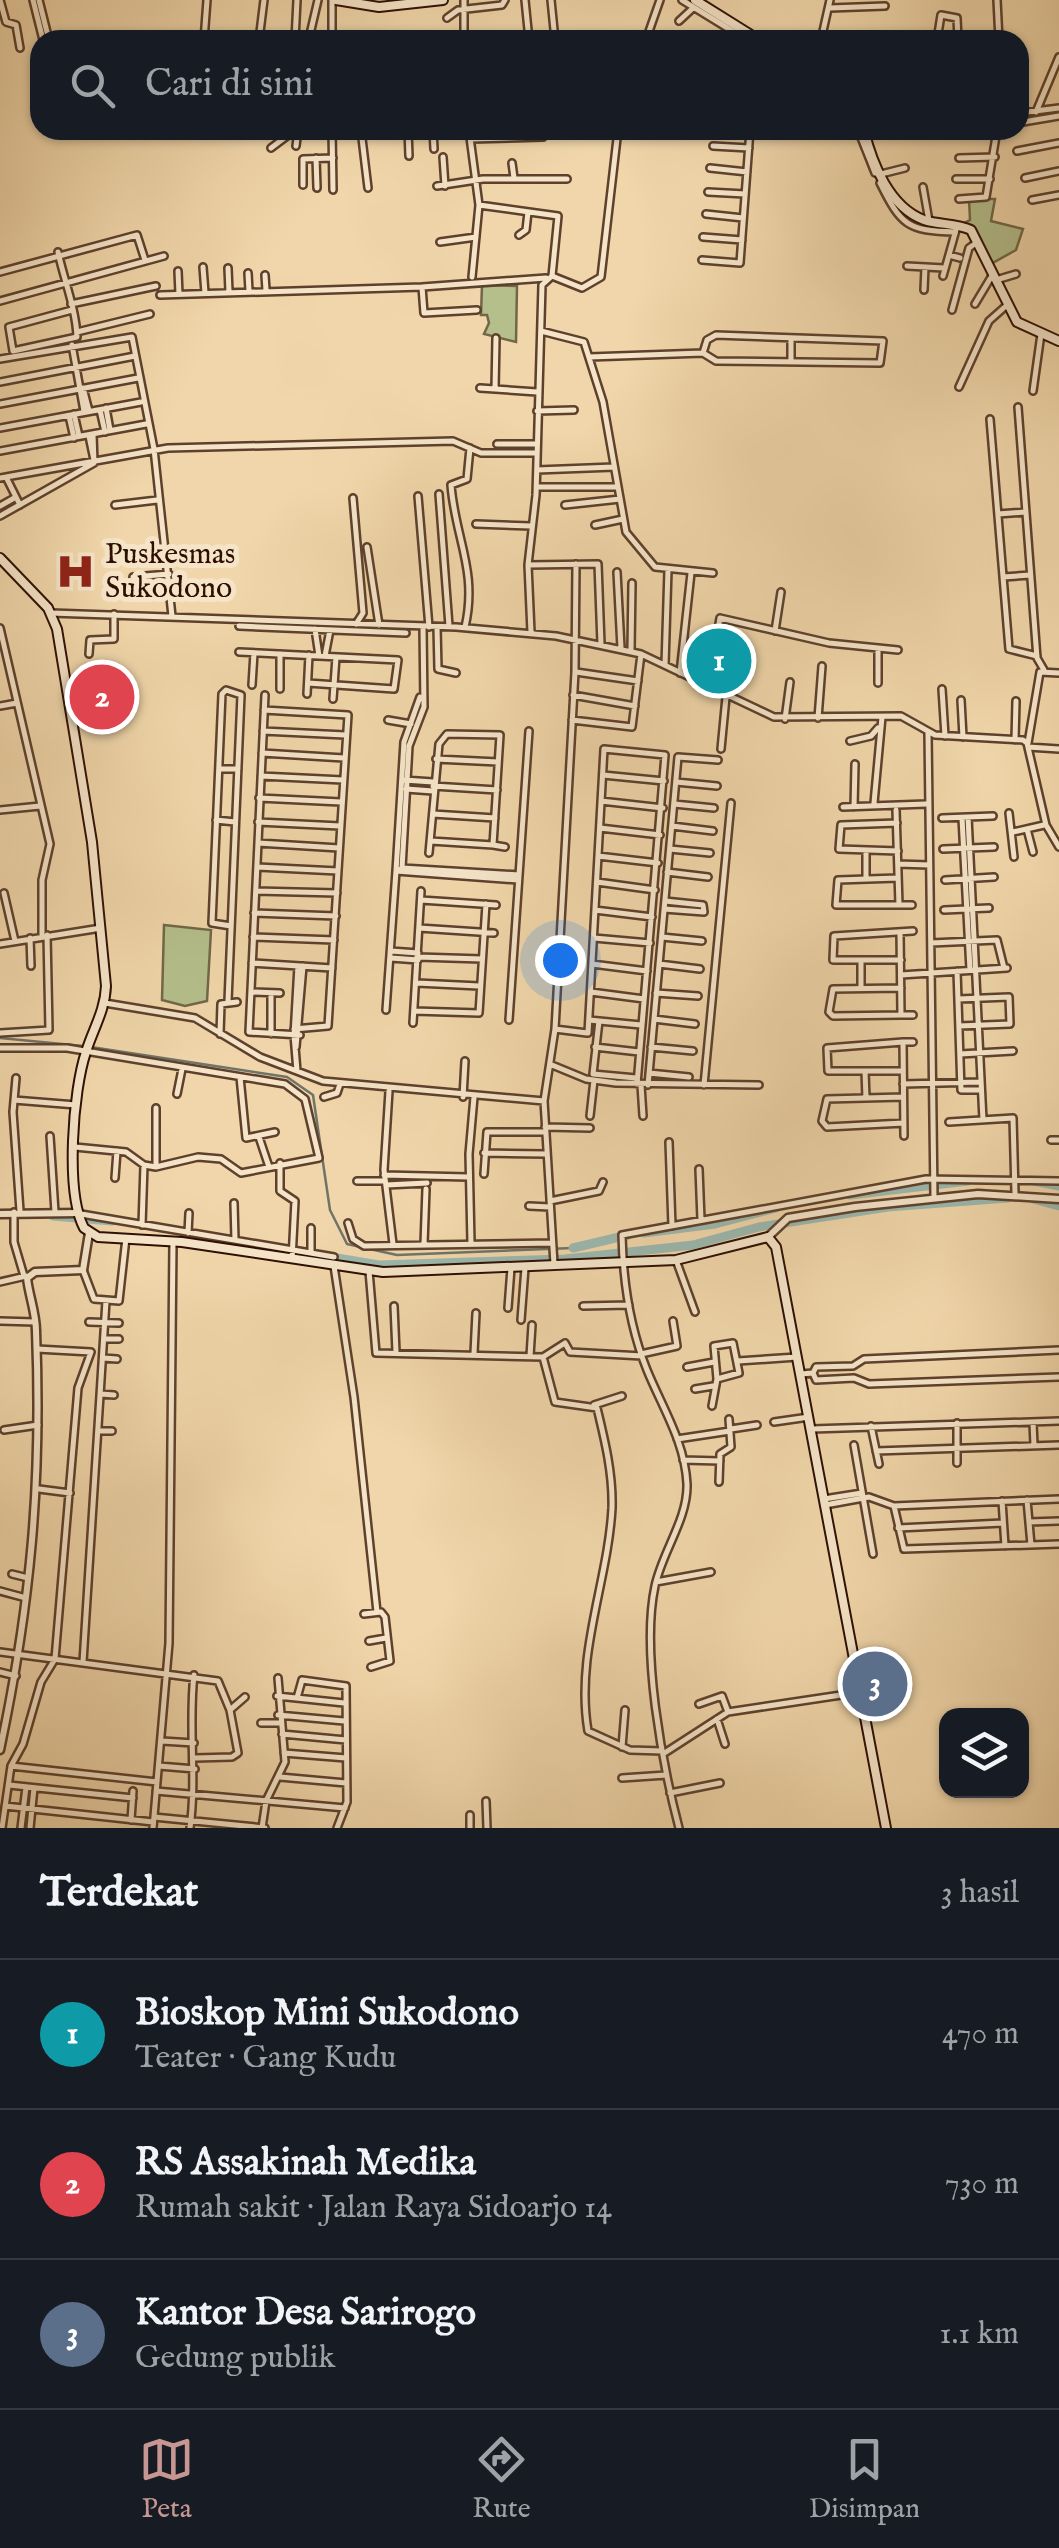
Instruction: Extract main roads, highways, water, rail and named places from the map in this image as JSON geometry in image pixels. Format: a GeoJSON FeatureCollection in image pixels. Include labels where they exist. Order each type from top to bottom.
{"type":"FeatureCollection","features":[{"type":"Feature","properties":{"kind":"main road"},"geometry":{"type":"LineString","coordinates":[[332,2],[380,6],[443,0]]}},
{"type":"Feature","properties":{"kind":"main road"},"geometry":{"type":"LineString","coordinates":[[696,4],[735,30]]}},
{"type":"Feature","properties":{"kind":"main road"},"geometry":{"type":"LineString","coordinates":[[863,140],[880,174],[906,210],[928,221],[956,229],[969,228],[1005,306],[1020,324],[1040,337],[1059,341]]}},
{"type":"Feature","properties":{"kind":"main road"},"geometry":{"type":"LineString","coordinates":[[0,558],[52,613],[92,842],[106,1004],[86,1050],[76,1106],[80,1217],[89,1234],[126,1238],[157,1233],[174,1241],[292,1253],[368,1271],[555,1267],[622,1257],[676,1260],[770,1232],[812,1428],[886,1828]]}},
{"type":"Feature","properties":{"kind":"waterway"},"geometry":{"type":"LineString","coordinates":[[0,1038],[83,1046]]}},
{"type":"Feature","properties":{"kind":"waterway"},"geometry":{"type":"LineString","coordinates":[[91,1047],[287,1077],[313,1095],[330,1210],[347,1244],[397,1255],[573,1248]]}},
{"type":"Feature","properties":{"kind":"waterway"},"geometry":{"type":"LineString","coordinates":[[850,1195],[968,1181]]}},
{"type":"Feature","properties":{"kind":"waterway"},"geometry":{"type":"LineString","coordinates":[[1034,1181],[1059,1186]]}},
{"type":"Feature","properties":{"kind":"waterway"},"geometry":{"type":"LineString","coordinates":[[325,1256],[379,1265],[565,1259],[693,1245],[759,1227],[888,1207],[1008,1198]]}},
{"type":"Feature","properties":{"kind":"waterway"},"geometry":{"type":"LineString","coordinates":[[1033,1199],[1059,1206]]}},
{"type":"Feature","properties":{"kind":"waterway"},"geometry":{"type":"LineString","coordinates":[[644,1233],[715,1224],[776,1208]]}},
{"type":"Feature","properties":{"kind":"waterway"},"geometry":{"type":"LineString","coordinates":[[53,1216],[112,1221]]}},
{"type":"Feature","properties":{"kind":"waterway"},"geometry":{"type":"LineString","coordinates":[[573,1248],[628,1235]]}},
{"type":"Feature","properties":{"kind":"place","name":"Puskesmas Sukodono"},"geometry":{"type":"Point","coordinates":[75,572]}},
{"type":"Feature","properties":{"kind":"place","name":"Bioskop Mini Sukodono"},"geometry":{"type":"Point","coordinates":[719,661]}},
{"type":"Feature","properties":{"kind":"place","name":"RS Assakinah Medika"},"geometry":{"type":"Point","coordinates":[102,697]}},
{"type":"Feature","properties":{"kind":"place","name":"Kantor Desa Sarirogo"},"geometry":{"type":"Point","coordinates":[875,1684]}}]}
